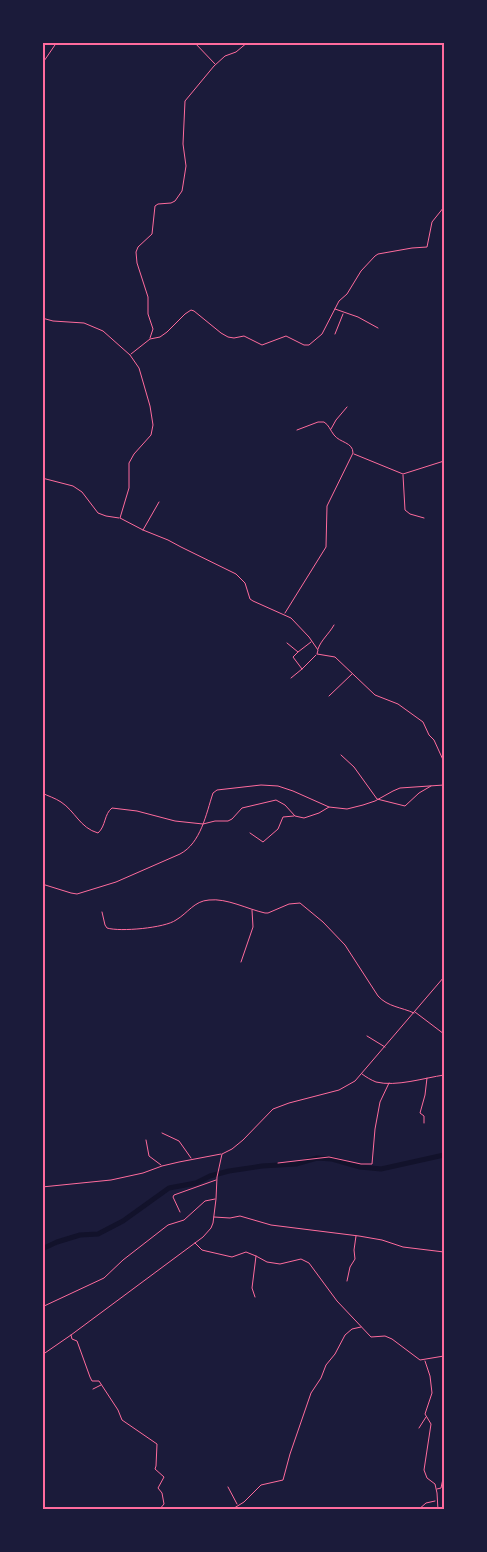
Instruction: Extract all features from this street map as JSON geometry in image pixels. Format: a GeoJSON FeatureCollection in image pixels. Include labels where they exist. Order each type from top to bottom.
{"type":"FeatureCollection","features":[{"type":"Feature","properties":{"kind":"street"},"geometry":{"type":"LineString","coordinates":[[42,64],[57,42]]}},
{"type":"Feature","properties":{"kind":"street"},"geometry":{"type":"LineString","coordinates":[[194,42],[216,64]]}},
{"type":"Feature","properties":{"kind":"street"},"geometry":{"type":"LineString","coordinates":[[150,339],[153,329],[149,317],[148,297],[136,257],[136,249],[152,234],[155,206],[175,201],[182,191],[186,166],[183,144],[184,103],[216,64],[248,42]]}},
{"type":"Feature","properties":{"kind":"street"},"geometry":{"type":"LineString","coordinates":[[130,354],[150,339],[160,337],[167,332],[184,314],[191,310],[230,338],[244,336],[262,345],[286,336],[304,345],[309,345],[322,334],[339,301],[347,294],[361,271],[375,256],[412,248],[427,247],[432,222],[444,207]]}},
{"type":"Feature","properties":{"kind":"street"},"geometry":{"type":"LineString","coordinates":[[334,309],[358,317],[378,328]]}},
{"type":"Feature","properties":{"kind":"street"},"geometry":{"type":"LineString","coordinates":[[335,334],[344,312]]}},
{"type":"Feature","properties":{"kind":"street"},"geometry":{"type":"LineString","coordinates":[[42,318],[53,321],[87,324],[105,332],[130,354],[139,368],[153,425],[151,434],[129,463],[129,488],[120,518]]}},
{"type":"Feature","properties":{"kind":"street"},"geometry":{"type":"LineString","coordinates":[[331,429],[347,407]]}},
{"type":"Feature","properties":{"kind":"street"},"geometry":{"type":"LineString","coordinates":[[297,430],[322,421],[327,424],[337,438],[351,446],[354,454],[398,473],[403,474],[444,461]]}},
{"type":"Feature","properties":{"kind":"street"},"geometry":{"type":"LineString","coordinates":[[284,614],[326,547],[327,506],[354,454]]}},
{"type":"Feature","properties":{"kind":"street"},"geometry":{"type":"LineString","coordinates":[[403,474],[405,510],[410,514],[424,518]]}},
{"type":"Feature","properties":{"kind":"street"},"geometry":{"type":"LineString","coordinates":[[42,478],[73,486],[82,492],[98,513],[120,518],[236,574],[244,583],[253,601],[291,618],[309,637],[318,650]]}},
{"type":"Feature","properties":{"kind":"street"},"geometry":{"type":"LineString","coordinates":[[143,530],[159,502]]}},
{"type":"Feature","properties":{"kind":"street"},"geometry":{"type":"LineString","coordinates":[[291,678],[317,654],[320,642],[334,624]]}},
{"type":"Feature","properties":{"kind":"street"},"geometry":{"type":"LineString","coordinates":[[302,669],[293,657],[312,641]]}},
{"type":"Feature","properties":{"kind":"street"},"geometry":{"type":"LineString","coordinates":[[287,643],[298,652]]}},
{"type":"Feature","properties":{"kind":"street"},"geometry":{"type":"LineString","coordinates":[[317,654],[335,658],[375,695],[398,704],[423,722],[444,762]]}},
{"type":"Feature","properties":{"kind":"street"},"geometry":{"type":"LineString","coordinates":[[329,696],[352,673]]}},
{"type":"Feature","properties":{"kind":"street"},"geometry":{"type":"LineString","coordinates":[[341,754],[358,772],[377,800],[405,806],[419,793],[432,785]]}},
{"type":"Feature","properties":{"kind":"street"},"geometry":{"type":"LineString","coordinates":[[42,884],[74,894],[116,882],[185,852],[202,824],[212,793],[217,790],[261,785],[278,786],[329,808],[347,809],[377,800],[400,788],[432,785],[444,786]]}},
{"type":"Feature","properties":{"kind":"street"},"geometry":{"type":"LineString","coordinates":[[42,792],[61,802],[87,828],[97,833],[102,828],[108,811],[112,808],[175,821],[202,824],[228,821],[242,808],[276,800],[295,816]]}},
{"type":"Feature","properties":{"kind":"street"},"geometry":{"type":"LineString","coordinates":[[250,833],[263,842],[278,829],[283,817],[295,816],[304,818],[329,808]]}},
{"type":"Feature","properties":{"kind":"street"},"geometry":{"type":"LineString","coordinates":[[102,912],[105,926],[119,930],[173,922],[196,904],[207,900],[217,900],[268,913],[294,902],[303,905],[345,945],[382,1001],[414,1013],[444,1034]]}},
{"type":"Feature","properties":{"kind":"street"},"geometry":{"type":"LineString","coordinates":[[241,962],[253,927],[252,910]]}},
{"type":"Feature","properties":{"kind":"street"},"geometry":{"type":"LineString","coordinates":[[42,1187],[111,1180],[143,1173],[162,1166],[222,1154],[232,1149],[244,1140],[273,1109],[348,1086],[362,1074],[444,977]]}},
{"type":"Feature","properties":{"kind":"street"},"geometry":{"type":"LineString","coordinates":[[367,1036],[385,1047]]}},
{"type":"Feature","properties":{"kind":"street"},"geometry":{"type":"LineString","coordinates":[[362,1074],[376,1082],[388,1083],[415,1081],[444,1075]]}},
{"type":"Feature","properties":{"kind":"street"},"geometry":{"type":"LineString","coordinates":[[424,1123],[424,1116],[420,1113],[427,1078]]}},
{"type":"Feature","properties":{"kind":"street"},"geometry":{"type":"LineString","coordinates":[[278,1163],[329,1156],[361,1164],[372,1164],[375,1129],[380,1102],[388,1083]]}},
{"type":"Feature","properties":{"kind":"street"},"geometry":{"type":"LineString","coordinates":[[162,1132],[178,1141],[192,1160]]}},
{"type":"Feature","properties":{"kind":"street"},"geometry":{"type":"LineString","coordinates":[[146,1140],[149,1156],[162,1166]]}},
{"type":"Feature","properties":{"kind":"street"},"geometry":{"type":"LineString","coordinates":[[42,1355],[71,1336],[203,1237],[211,1228],[214,1217],[218,1169],[222,1154]]}},
{"type":"Feature","properties":{"kind":"street"},"geometry":{"type":"LineString","coordinates":[[180,1212],[173,1197],[174,1194],[196,1188],[217,1178]]}},
{"type":"Feature","properties":{"kind":"street"},"geometry":{"type":"LineString","coordinates":[[42,1307],[104,1278],[123,1260],[168,1225],[184,1220],[206,1201],[216,1199]]}},
{"type":"Feature","properties":{"kind":"street"},"geometry":{"type":"LineString","coordinates":[[214,1217],[230,1218],[240,1216],[271,1225],[357,1236],[382,1240],[403,1247],[444,1252]]}},
{"type":"Feature","properties":{"kind":"street"},"geometry":{"type":"LineString","coordinates":[[347,1280],[349,1268],[355,1259],[354,1250],[357,1236]]}},
{"type":"Feature","properties":{"kind":"street"},"geometry":{"type":"LineString","coordinates":[[195,1243],[202,1250],[232,1257],[246,1252],[266,1262],[280,1264],[301,1259],[309,1263],[326,1288],[371,1337],[389,1337],[420,1360],[444,1356]]}},
{"type":"Feature","properties":{"kind":"street"},"geometry":{"type":"LineString","coordinates":[[255,1297],[252,1288],[256,1256]]}},
{"type":"Feature","properties":{"kind":"street"},"geometry":{"type":"LineString","coordinates":[[231,1510],[244,1502],[261,1485],[283,1480],[311,1394],[321,1378],[326,1365],[345,1336],[352,1329],[361,1327]]}},
{"type":"Feature","properties":{"kind":"street"},"geometry":{"type":"LineString","coordinates":[[71,1336],[72,1339],[77,1341],[92,1381],[99,1380],[118,1410],[122,1420],[142,1436],[157,1444],[155,1469],[164,1477],[158,1488],[162,1493],[164,1504],[158,1510]]}},
{"type":"Feature","properties":{"kind":"street"},"geometry":{"type":"LineString","coordinates":[[419,1428],[426,1417],[425,1413],[432,1393],[430,1376],[425,1360]]}},
{"type":"Feature","properties":{"kind":"street"},"geometry":{"type":"LineString","coordinates":[[93,1389],[102,1385]]}},
{"type":"Feature","properties":{"kind":"street"},"geometry":{"type":"LineString","coordinates":[[426,1417],[431,1424],[424,1470],[426,1478],[435,1484],[438,1510]]}},
{"type":"Feature","properties":{"kind":"street"},"geometry":{"type":"LineString","coordinates":[[436,1488],[441,1488],[444,1474]]}},
{"type":"Feature","properties":{"kind":"street"},"geometry":{"type":"LineString","coordinates":[[228,1487],[237,1506]]}},
{"type":"Feature","properties":{"kind":"street"},"geometry":{"type":"LineString","coordinates":[[418,1510],[426,1503],[436,1500]]}},
{"type":"Feature","properties":{"kind":"waterway"},"geometry":{"type":"LineString","coordinates":[[42,1249],[80,1235],[98,1234],[123,1221],[169,1188],[196,1183],[210,1176],[229,1171],[262,1166],[296,1164],[317,1158],[332,1159],[360,1167],[381,1169],[444,1155]]}}]}
